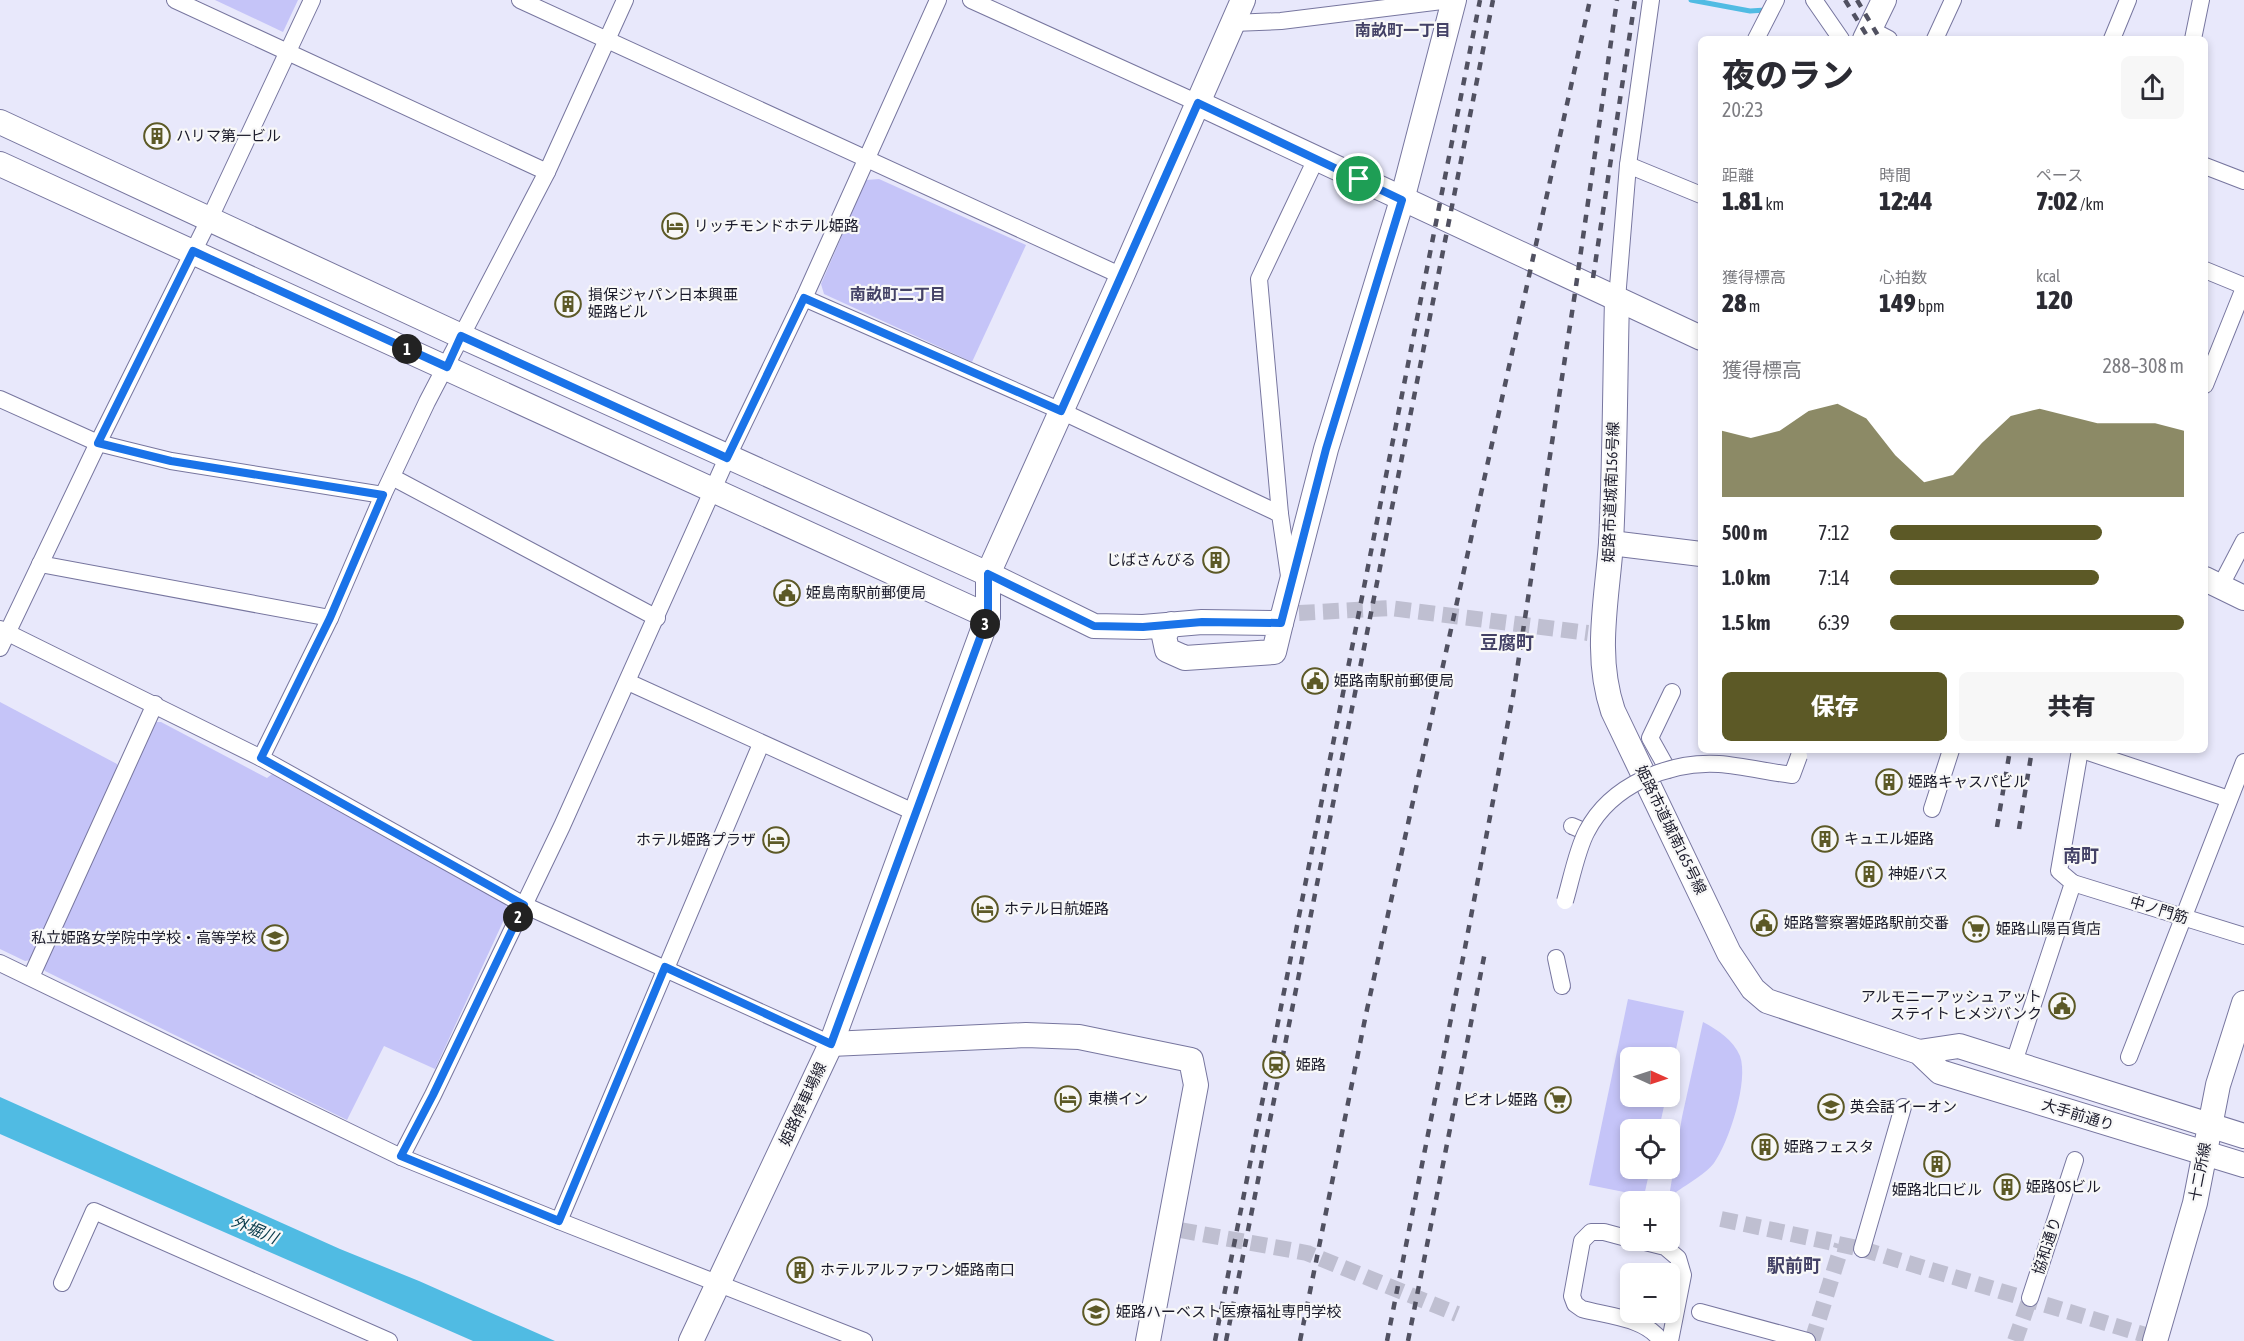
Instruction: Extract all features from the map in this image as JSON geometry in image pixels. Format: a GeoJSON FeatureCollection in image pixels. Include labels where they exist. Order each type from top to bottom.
{"type":"FeatureCollection","features":[{"type":"Feature","properties":{"kind":"street"},"geometry":{"type":"LineString","coordinates":[[175,0],[547,172]]}},
{"type":"Feature","properties":{"kind":"street"},"geometry":{"type":"LineString","coordinates":[[0,648],[4,631],[40,564],[209,220],[312,0]]}},
{"type":"Feature","properties":{"kind":"street"},"geometry":{"type":"LineString","coordinates":[[520,0],[1122,276]]}},
{"type":"Feature","properties":{"kind":"street"},"geometry":{"type":"LineString","coordinates":[[261,758],[330,618],[383,495],[427,402],[547,172],[625,0]]}},
{"type":"Feature","properties":{"kind":"street"},"geometry":{"type":"LineString","coordinates":[[401,1156],[433,1095],[524,905],[628,682],[727,458],[804,298],[938,0]]}},
{"type":"Feature","properties":{"kind":"street"},"geometry":{"type":"LineString","coordinates":[[971,0],[1198,103],[1698,337]]}},
{"type":"Feature","properties":{"kind":"street"},"geometry":{"type":"LineString","coordinates":[[4,631],[261,758],[524,905],[831,1044],[988,616],[988,574],[1243,0]]}},
{"type":"Feature","properties":{"kind":"street"},"geometry":{"type":"LineString","coordinates":[[1172,624],[1164,636],[1167,650],[1185,658],[1274,652],[1326,449],[1402,200],[1452,0],[1281,21],[1233,23]]}},
{"type":"Feature","properties":{"kind":"street"},"geometry":{"type":"LineString","coordinates":[[1617,299],[1628,165],[1651,0]]}},
{"type":"Feature","properties":{"kind":"street"},"geometry":{"type":"LineString","coordinates":[[1758,36],[1776,0]]}},
{"type":"Feature","properties":{"kind":"street"},"geometry":{"type":"LineString","coordinates":[[1814,0],[1839,36]]}},
{"type":"Feature","properties":{"kind":"street"},"geometry":{"type":"LineString","coordinates":[[1875,36],[1884,0]]}},
{"type":"Feature","properties":{"kind":"street"},"geometry":{"type":"LineString","coordinates":[[1936,36],[1953,0]]}},
{"type":"Feature","properties":{"kind":"street"},"geometry":{"type":"LineString","coordinates":[[2113,36],[2128,0]]}},
{"type":"Feature","properties":{"kind":"street"},"geometry":{"type":"LineString","coordinates":[[2194,36],[2201,0]]}},
{"type":"Feature","properties":{"kind":"street"},"geometry":{"type":"LineString","coordinates":[[0,123],[727,458],[988,574],[1094,626],[1143,627],[1202,622],[1281,623]]}},
{"type":"Feature","properties":{"kind":"street"},"geometry":{"type":"LineString","coordinates":[[1290,583],[1280,514],[1259,279],[1316,159]]}},
{"type":"Feature","properties":{"kind":"street"},"geometry":{"type":"LineString","coordinates":[[0,164],[988,616]]}},
{"type":"Feature","properties":{"kind":"street"},"geometry":{"type":"LineString","coordinates":[[1628,165],[1698,194]]}},
{"type":"Feature","properties":{"kind":"street"},"geometry":{"type":"LineString","coordinates":[[2208,170],[2244,181]]}},
{"type":"Feature","properties":{"kind":"street"},"geometry":{"type":"LineString","coordinates":[[2208,271],[2244,287],[2208,377]]}},
{"type":"Feature","properties":{"kind":"street"},"geometry":{"type":"LineString","coordinates":[[804,298],[1061,411],[1280,514]]}},
{"type":"Feature","properties":{"kind":"street","name":"姫路市道城南156号線"},"geometry":{"type":"LineString","coordinates":[[1605,685],[1603,650],[1611,543],[1617,299]]}},
{"type":"Feature","properties":{"kind":"street"},"geometry":{"type":"LineString","coordinates":[[0,399],[98,443],[171,461],[383,495]]}},
{"type":"Feature","properties":{"kind":"street"},"geometry":{"type":"LineString","coordinates":[[392,477],[657,618]]}},
{"type":"Feature","properties":{"kind":"street"},"geometry":{"type":"LineString","coordinates":[[2244,541],[2213,583],[2244,598]]}},
{"type":"Feature","properties":{"kind":"street"},"geometry":{"type":"LineString","coordinates":[[1611,543],[1698,554]]}},
{"type":"Feature","properties":{"kind":"street"},"geometry":{"type":"LineString","coordinates":[[40,564],[330,618]]}},
{"type":"Feature","properties":{"kind":"street"},"geometry":{"type":"LineString","coordinates":[[628,682],[916,813]]}},
{"type":"Feature","properties":{"kind":"street","name":"姫路市道城南165号線"},"geometry":{"type":"LineString","coordinates":[[1605,685],[1613,711],[1729,953],[1742,974]]}},
{"type":"Feature","properties":{"kind":"street"},"geometry":{"type":"LineString","coordinates":[[1668,770],[1650,738],[1672,692]]}},
{"type":"Feature","properties":{"kind":"street"},"geometry":{"type":"LineString","coordinates":[[31,977],[154,704]]}},
{"type":"Feature","properties":{"kind":"street"},"geometry":{"type":"LineString","coordinates":[[559,1221],[761,744]]}},
{"type":"Feature","properties":{"kind":"street"},"geometry":{"type":"LineString","coordinates":[[1932,808],[1950,753]]}},
{"type":"Feature","properties":{"kind":"street"},"geometry":{"type":"LineString","coordinates":[[2014,1062],[2073,883],[2059,871],[2080,753]]}},
{"type":"Feature","properties":{"kind":"street"},"geometry":{"type":"LineString","coordinates":[[2090,753],[2229,798]]}},
{"type":"Feature","properties":{"kind":"street"},"geometry":{"type":"LineString","coordinates":[[1565,901],[1579,829],[1607,802],[1649,775],[1720,757],[1792,775],[1799,756]]}},
{"type":"Feature","properties":{"kind":"street"},"geometry":{"type":"LineString","coordinates":[[2129,1057],[2244,762]]}},
{"type":"Feature","properties":{"kind":"street","name":"中ノ門筋"},"geometry":{"type":"LineString","coordinates":[[2073,883],[2244,936]]}},
{"type":"Feature","properties":{"kind":"street"},"geometry":{"type":"LineString","coordinates":[[1556,958],[1562,986]]}},
{"type":"Feature","properties":{"kind":"street"},"geometry":{"type":"LineString","coordinates":[[0,963],[401,1156],[864,1341]]}},
{"type":"Feature","properties":{"kind":"street","name":"大手前通り"},"geometry":{"type":"LineString","coordinates":[[1742,974],[1753,989],[1767,1001],[1919,1052],[1940,1072],[2244,1165]]}},
{"type":"Feature","properties":{"kind":"street","name":"十二所線"},"geometry":{"type":"LineString","coordinates":[[2155,1341],[2195,1203],[2218,1085],[2244,1003]]}},
{"type":"Feature","properties":{"kind":"street","name":"姫路停車場線"},"geometry":{"type":"LineString","coordinates":[[691,1341],[831,1044],[1026,1035],[1079,1036],[1191,1060],[1196,1085],[1148,1341]]}},
{"type":"Feature","properties":{"kind":"street","name":"大手前通り"},"geometry":{"type":"LineString","coordinates":[[1919,1052],[1959,1046],[2244,1136]]}},
{"type":"Feature","properties":{"kind":"street"},"geometry":{"type":"LineString","coordinates":[[1862,1249],[1903,1107]]}},
{"type":"Feature","properties":{"kind":"street","name":"協和通り"},"geometry":{"type":"LineString","coordinates":[[2030,1298],[2075,1160]]}},
{"type":"Feature","properties":{"kind":"street"},"geometry":{"type":"LineString","coordinates":[[62,1284],[94,1211],[389,1341]]}},
{"type":"Feature","properties":{"kind":"street"},"geometry":{"type":"LineString","coordinates":[[1620,1236],[1604,1232],[1591,1232],[1582,1241],[1572,1296],[1575,1305],[1582,1309],[1643,1324],[1655,1331],[1661,1341]]}},
{"type":"Feature","properties":{"kind":"street"},"geometry":{"type":"LineString","coordinates":[[1670,1251],[1678,1258],[1683,1275],[1670,1341]]}},
{"type":"Feature","properties":{"kind":"street"},"geometry":{"type":"LineString","coordinates":[[1700,1311],[1807,1341]]}},
{"type":"Feature","properties":{"kind":"shaded area"},"geometry":{"type":"Polygon","coordinates":[[[215,0],[298,0],[283,32],[215,0]]]}},
{"type":"Feature","properties":{"kind":"shaded area"},"geometry":{"type":"Polygon","coordinates":[[[879,179],[1026,245],[972,362],[824,294],[821,284],[866,180],[879,179]]]}},
{"type":"Feature","properties":{"kind":"shaded area"},"geometry":{"type":"Polygon","coordinates":[[[0,702],[117,764],[119,771],[31,960],[25,961],[0,949],[0,702]]]}},
{"type":"Feature","properties":{"kind":"shaded area","name":"私立姫路女学院中学校・高等学校"},"geometry":{"type":"Polygon","coordinates":[[[153,722],[161,722],[267,778],[272,774],[504,900],[508,911],[435,1069],[384,1046],[347,1120],[45,971],[42,965],[153,722]]]}},
{"type":"Feature","properties":{"kind":"shaded area"},"geometry":{"type":"Polygon","coordinates":[[[1628,999],[1684,1011],[1676,1047],[1620,1047],[1620,1107],[1664,1107],[1661,1119],[1620,1119],[1620,1179],[1648,1179],[1645,1191],[1620,1191],[1589,1185],[1628,999]]]}},
{"type":"Feature","properties":{"kind":"shaded area"},"geometry":{"type":"Polygon","coordinates":[[[1703,1022],[1724,1036],[1740,1056],[1742,1080],[1740,1095],[1726,1141],[1714,1163],[1678,1191],[1670,1191],[1672,1179],[1680,1179],[1682,1117],[1703,1022]]]}},
{"type":"Feature","properties":{"kind":"water","name":"外堀川"},"geometry":{"type":"Polygon","coordinates":[[[0,1097],[340,1249],[555,1341],[473,1341],[0,1134],[0,1097]]]}},
{"type":"Feature","properties":{"kind":"waterway"},"geometry":{"type":"LineString","coordinates":[[1691,0],[1750,11],[1766,10]]}},
{"type":"Feature","properties":{"kind":"tunnel"},"geometry":{"type":"LineString","coordinates":[[1299,613],[1390,608],[1588,633]]}},
{"type":"Feature","properties":{"kind":"tunnel"},"geometry":{"type":"LineString","coordinates":[[1721,1219],[1862,1249],[2165,1341]]}},
{"type":"Feature","properties":{"kind":"tunnel"},"geometry":{"type":"LineString","coordinates":[[1180,1230],[1307,1253],[1457,1314]]}},
{"type":"Feature","properties":{"kind":"tunnel"},"geometry":{"type":"LineString","coordinates":[[1812,1341],[1842,1245]]}},
{"type":"Feature","properties":{"kind":"tunnel"},"geometry":{"type":"LineString","coordinates":[[2015,1341],[2030,1298]]}},
{"type":"Feature","properties":{"kind":"railway"},"geometry":{"type":"LineString","coordinates":[[1215,1341],[1480,0]]}},
{"type":"Feature","properties":{"kind":"railway"},"geometry":{"type":"LineString","coordinates":[[1226,1341],[1493,0]]}},
{"type":"Feature","properties":{"kind":"railway"},"geometry":{"type":"LineString","coordinates":[[1300,1341],[1366,1014],[1590,0]]}},
{"type":"Feature","properties":{"kind":"railway"},"geometry":{"type":"LineString","coordinates":[[1387,1341],[1513,696],[1617,0]]}},
{"type":"Feature","properties":{"kind":"railway"},"geometry":{"type":"LineString","coordinates":[[1593,278],[1635,0]]}},
{"type":"Feature","properties":{"kind":"railway"},"geometry":{"type":"LineString","coordinates":[[1845,0],[1867,36]]}},
{"type":"Feature","properties":{"kind":"railway"},"geometry":{"type":"LineString","coordinates":[[1857,0],[1878,36]]}},
{"type":"Feature","properties":{"kind":"railway"},"geometry":{"type":"LineString","coordinates":[[1997,827],[2009,753]]}},
{"type":"Feature","properties":{"kind":"railway"},"geometry":{"type":"LineString","coordinates":[[2019,829],[2032,753]]}},
{"type":"Feature","properties":{"kind":"railway"},"geometry":{"type":"LineString","coordinates":[[1408,1341],[1485,952]]}},
{"type":"Feature","properties":{"kind":"place","name":"ハリマ第一ビル"},"geometry":{"type":"Point","coordinates":[157,136]}},
{"type":"Feature","properties":{"kind":"place","name":"リッチモンドホテル姫路"},"geometry":{"type":"Point","coordinates":[675,226]}},
{"type":"Feature","properties":{"kind":"place","name":"損保ジャパン日本興亜 姫路ビル"},"geometry":{"type":"Point","coordinates":[568,304]}},
{"type":"Feature","properties":{"kind":"place","name":"じばさんびる"},"geometry":{"type":"Point","coordinates":[1216,560]}},
{"type":"Feature","properties":{"kind":"place","name":"姫島南駅前郵便局"},"geometry":{"type":"Point","coordinates":[787,593]}},
{"type":"Feature","properties":{"kind":"place","name":"姫路南駅前郵便局"},"geometry":{"type":"Point","coordinates":[1315,681]}},
{"type":"Feature","properties":{"kind":"place","name":"姫路キャスパビル"},"geometry":{"type":"Point","coordinates":[1889,782]}},
{"type":"Feature","properties":{"kind":"place","name":"キュエル姫路"},"geometry":{"type":"Point","coordinates":[1825,839]}},
{"type":"Feature","properties":{"kind":"place","name":"ホテル姫路プラザ"},"geometry":{"type":"Point","coordinates":[776,840]}},
{"type":"Feature","properties":{"kind":"place","name":"神姫バス"},"geometry":{"type":"Point","coordinates":[1869,874]}},
{"type":"Feature","properties":{"kind":"place","name":"ホテル日航姫路"},"geometry":{"type":"Point","coordinates":[985,909]}},
{"type":"Feature","properties":{"kind":"place","name":"姫路警察署姫路駅前交番"},"geometry":{"type":"Point","coordinates":[1764,923]}},
{"type":"Feature","properties":{"kind":"place","name":"姫路山陽百貨店"},"geometry":{"type":"Point","coordinates":[1976,929]}},
{"type":"Feature","properties":{"kind":"place","name":"私立姫路女学院中学校・高等学校"},"geometry":{"type":"Point","coordinates":[275,938]}},
{"type":"Feature","properties":{"kind":"place","name":"アルモニーアッシュ アット ステイト ヒメジバンク"},"geometry":{"type":"Point","coordinates":[2062,1006]}},
{"type":"Feature","properties":{"kind":"place","name":"姫路"},"geometry":{"type":"Point","coordinates":[1276,1065]}},
{"type":"Feature","properties":{"kind":"place","name":"東横イン"},"geometry":{"type":"Point","coordinates":[1068,1099]}},
{"type":"Feature","properties":{"kind":"place","name":"ピオレ姫路"},"geometry":{"type":"Point","coordinates":[1558,1100]}},
{"type":"Feature","properties":{"kind":"place","name":"英会話 イーオン"},"geometry":{"type":"Point","coordinates":[1831,1107]}},
{"type":"Feature","properties":{"kind":"place","name":"姫路フェスタ"},"geometry":{"type":"Point","coordinates":[1765,1147]}},
{"type":"Feature","properties":{"kind":"place","name":"姫路北口ビル"},"geometry":{"type":"Point","coordinates":[1937,1164]}},
{"type":"Feature","properties":{"kind":"place","name":"姫路OSビル"},"geometry":{"type":"Point","coordinates":[2007,1187]}},
{"type":"Feature","properties":{"kind":"place","name":"ホテルアルファワン姫路南口"},"geometry":{"type":"Point","coordinates":[800,1270]}},
{"type":"Feature","properties":{"kind":"place","name":"姫路ハーベスト医療福祉専門学校"},"geometry":{"type":"Point","coordinates":[1096,1312]}},
{"type":"Feature","properties":{"kind":"district","name":"南畝町一丁目"},"geometry":{"type":"Point","coordinates":[1403,30]}},
{"type":"Feature","properties":{"kind":"district","name":"南畝町二丁目"},"geometry":{"type":"Point","coordinates":[898,294]}},
{"type":"Feature","properties":{"kind":"district","name":"豆腐町"},"geometry":{"type":"Point","coordinates":[1507,643]}},
{"type":"Feature","properties":{"kind":"district","name":"南町"},"geometry":{"type":"Point","coordinates":[2081,856]}},
{"type":"Feature","properties":{"kind":"district","name":"駅前町"},"geometry":{"type":"Point","coordinates":[1794,1266]}},
{"type":"Feature","properties":{"kind":"route"},"geometry":{"type":"LineString","coordinates":[[1198,103],[1359,179],[1402,200],[1326,449],[1281,623],[1202,622],[1143,627],[1094,626],[988,574],[988,616],[831,1044],[665,967],[559,1221],[401,1156],[433,1095],[524,905],[261,758],[330,618],[383,495],[171,461],[98,443],[193,251],[447,367],[461,336],[727,458],[804,298],[1061,411],[1198,103]]}}]}
